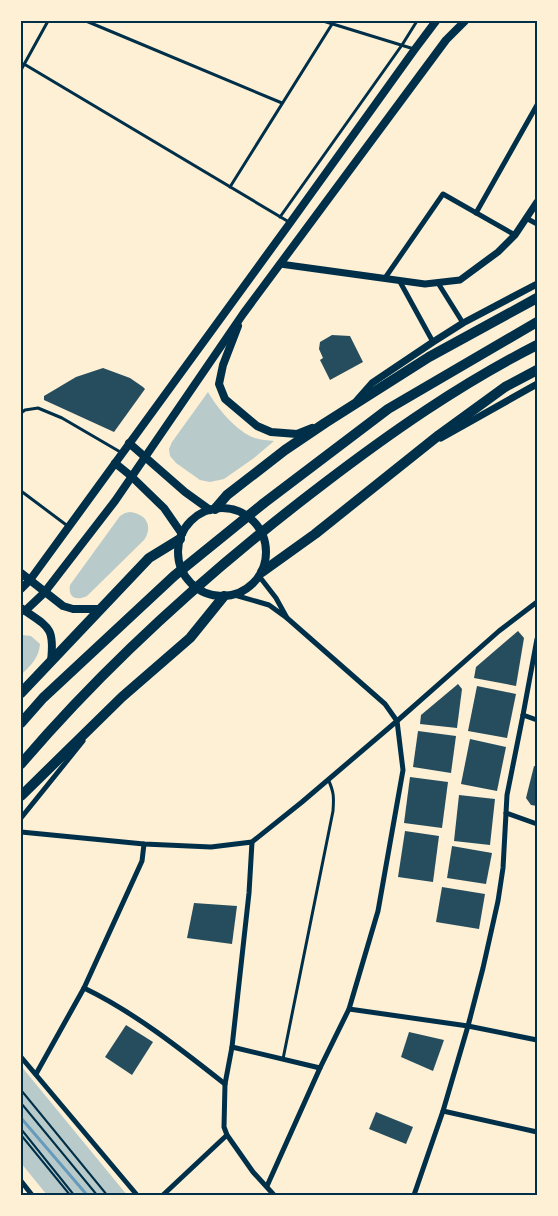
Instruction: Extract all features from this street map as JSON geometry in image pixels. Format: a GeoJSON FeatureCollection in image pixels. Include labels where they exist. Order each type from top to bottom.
{"type":"FeatureCollection","features":[{"type":"Feature","properties":{"kind":"highway"},"geometry":{"type":"LineString","coordinates":[[212,509],[227,495],[278,456],[325,423],[429,357],[537,298]]}},
{"type":"Feature","properties":{"kind":"highway"},"geometry":{"type":"LineString","coordinates":[[21,723],[44,698],[174,576],[264,503],[388,409],[537,322]]}},
{"type":"Feature","properties":{"kind":"highway"},"geometry":{"type":"LineString","coordinates":[[21,764],[46,734],[164,616],[276,521],[379,442],[477,378],[537,345]]}},
{"type":"Feature","properties":{"kind":"highway"},"geometry":{"type":"LineString","coordinates":[[260,574],[315,534],[419,451],[505,387],[537,370]]}},
{"type":"Feature","properties":{"kind":"highway"},"geometry":{"type":"LineString","coordinates":[[21,693],[149,558],[181,536]]}},
{"type":"Feature","properties":{"kind":"highway"},"geometry":{"type":"LineString","coordinates":[[21,796],[107,711],[190,638],[228,595]]}},
{"type":"Feature","properties":{"kind":"main road"},"geometry":{"type":"LineString","coordinates":[[21,589],[30,580],[436,21]]}},
{"type":"Feature","properties":{"kind":"main road"},"geometry":{"type":"LineString","coordinates":[[50,662],[52,639],[48,628],[38,619],[22,611],[44,593],[92,531],[243,314],[446,40],[465,21]]}},
{"type":"Feature","properties":{"kind":"main road"},"geometry":{"type":"LineString","coordinates":[[243,314],[223,365],[219,384],[225,399],[257,426],[271,432],[297,434],[325,423]]}},
{"type":"Feature","properties":{"kind":"main road"},"geometry":{"type":"LineString","coordinates":[[129,443],[185,492],[212,509]]}},
{"type":"Feature","properties":{"kind":"main road"},"geometry":{"type":"LineString","coordinates":[[115,463],[132,476],[164,508],[181,536]]}},
{"type":"Feature","properties":{"kind":"main road"},"geometry":{"type":"LineString","coordinates":[[225,508],[239,512],[251,519],[260,530],[265,544],[266,558],[260,574],[253,584],[241,592],[212,596],[198,590],[188,581],[180,568],[178,553],[181,536],[187,526],[197,516],[212,509],[225,508]]}},
{"type":"Feature","properties":{"kind":"main road"},"geometry":{"type":"LineString","coordinates":[[21,573],[62,606],[73,609],[101,609]]}},
{"type":"Feature","properties":{"kind":"street"},"geometry":{"type":"LineString","coordinates":[[476,213],[537,105]]}},
{"type":"Feature","properties":{"kind":"street"},"geometry":{"type":"LineString","coordinates":[[385,278],[443,194],[515,235]]}},
{"type":"Feature","properties":{"kind":"street"},"geometry":{"type":"LineString","coordinates":[[280,264],[425,284],[460,280],[498,252],[515,235],[537,202]]}},
{"type":"Feature","properties":{"kind":"street"},"geometry":{"type":"LineString","coordinates":[[526,218],[537,224]]}},
{"type":"Feature","properties":{"kind":"street"},"geometry":{"type":"LineString","coordinates":[[399,280],[433,342]]}},
{"type":"Feature","properties":{"kind":"street"},"geometry":{"type":"LineString","coordinates":[[438,283],[463,323]]}},
{"type":"Feature","properties":{"kind":"street"},"geometry":{"type":"LineString","coordinates":[[350,407],[372,383],[433,342],[463,323],[537,284]]}},
{"type":"Feature","properties":{"kind":"street"},"geometry":{"type":"LineString","coordinates":[[419,451],[537,384]]}},
{"type":"Feature","properties":{"kind":"street"},"geometry":{"type":"LineString","coordinates":[[260,574],[288,618]]}},
{"type":"Feature","properties":{"kind":"street"},"geometry":{"type":"LineString","coordinates":[[228,595],[269,605],[288,618],[385,704],[397,721],[403,770],[378,911],[349,1009],[320,1068],[267,1186]]}},
{"type":"Feature","properties":{"kind":"street"},"geometry":{"type":"LineString","coordinates":[[21,832],[144,844],[211,847],[252,842],[397,721],[499,631],[537,602]]}},
{"type":"Feature","properties":{"kind":"street"},"geometry":{"type":"LineString","coordinates":[[414,1195],[443,1111],[468,1026],[498,901],[503,868],[507,795],[537,639]]}},
{"type":"Feature","properties":{"kind":"street"},"geometry":{"type":"LineString","coordinates":[[21,818],[107,711]]}},
{"type":"Feature","properties":{"kind":"street"},"geometry":{"type":"LineString","coordinates":[[523,715],[537,720]]}},
{"type":"Feature","properties":{"kind":"street"},"geometry":{"type":"LineString","coordinates":[[506,812],[537,824]]}},
{"type":"Feature","properties":{"kind":"street"},"geometry":{"type":"LineString","coordinates":[[252,842],[232,1047],[225,1084],[224,1127],[226,1135],[253,1172],[274,1195]]}},
{"type":"Feature","properties":{"kind":"street"},"geometry":{"type":"LineString","coordinates":[[36,1074],[84,988],[142,861],[144,844]]}},
{"type":"Feature","properties":{"kind":"street"},"geometry":{"type":"LineString","coordinates":[[84,988],[101,996],[184,1051],[225,1084]]}},
{"type":"Feature","properties":{"kind":"street"},"geometry":{"type":"LineString","coordinates":[[349,1009],[468,1026],[537,1040]]}},
{"type":"Feature","properties":{"kind":"street"},"geometry":{"type":"LineString","coordinates":[[232,1047],[320,1068]]}},
{"type":"Feature","properties":{"kind":"street"},"geometry":{"type":"LineString","coordinates":[[21,1057],[137,1195]]}},
{"type":"Feature","properties":{"kind":"street"},"geometry":{"type":"LineString","coordinates":[[443,1111],[537,1132]]}},
{"type":"Feature","properties":{"kind":"street"},"geometry":{"type":"LineString","coordinates":[[163,1195],[226,1135]]}},
{"type":"Feature","properties":{"kind":"street"},"geometry":{"type":"LineString","coordinates":[[21,1181],[32,1195]]}},
{"type":"Feature","properties":{"kind":"lane"},"geometry":{"type":"LineString","coordinates":[[21,70],[48,21]]}},
{"type":"Feature","properties":{"kind":"lane"},"geometry":{"type":"LineString","coordinates":[[86,21],[282,103]]}},
{"type":"Feature","properties":{"kind":"lane"},"geometry":{"type":"LineString","coordinates":[[323,21],[415,49]]}},
{"type":"Feature","properties":{"kind":"lane"},"geometry":{"type":"LineString","coordinates":[[280,217],[417,21]]}},
{"type":"Feature","properties":{"kind":"lane"},"geometry":{"type":"LineString","coordinates":[[230,187],[333,23]]}},
{"type":"Feature","properties":{"kind":"lane"},"geometry":{"type":"LineString","coordinates":[[24,64],[290,223]]}},
{"type":"Feature","properties":{"kind":"lane"},"geometry":{"type":"LineString","coordinates":[[21,413],[25,410],[38,408],[62,418],[122,453]]}},
{"type":"Feature","properties":{"kind":"lane"},"geometry":{"type":"LineString","coordinates":[[21,491],[68,526]]}},
{"type":"Feature","properties":{"kind":"lane"},"geometry":{"type":"LineString","coordinates":[[282,1059],[333,811],[334,796],[328,779]]}},
{"type":"Feature","properties":{"kind":"path"},"geometry":{"type":"LineString","coordinates":[[21,1090],[107,1195]]}},
{"type":"Feature","properties":{"kind":"path"},"geometry":{"type":"LineString","coordinates":[[21,1104],[97,1195]]}},
{"type":"Feature","properties":{"kind":"path"},"geometry":{"type":"LineString","coordinates":[[21,1130],[74,1195]]}},
{"type":"Feature","properties":{"kind":"path"},"geometry":{"type":"LineString","coordinates":[[21,1135],[70,1195]]}},
{"type":"Feature","properties":{"kind":"shaded area"},"geometry":{"type":"Polygon","coordinates":[[[208,392],[222,412],[241,431],[255,438],[274,441],[224,479],[210,482],[200,480],[176,463],[170,456],[169,449],[208,392]]]}},
{"type":"Feature","properties":{"kind":"shaded area"},"geometry":{"type":"Polygon","coordinates":[[[130,512],[141,515],[147,522],[148,530],[144,540],[87,596],[76,598],[72,596],[70,585],[120,516],[130,512]]]}},
{"type":"Feature","properties":{"kind":"shaded area"},"geometry":{"type":"Polygon","coordinates":[[[22,635],[31,636],[40,644],[36,657],[21,675],[22,635]]]}},
{"type":"Feature","properties":{"kind":"shaded area"},"geometry":{"type":"Polygon","coordinates":[[[21,1066],[127,1195],[47,1195],[21,1163],[21,1066]]]}},
{"type":"Feature","properties":{"kind":"building"},"geometry":{"type":"Polygon","coordinates":[[[332,335],[350,336],[363,362],[330,380],[320,360],[323,358],[319,349],[320,342],[332,335]]]}},
{"type":"Feature","properties":{"kind":"building"},"geometry":{"type":"Polygon","coordinates":[[[103,368],[130,378],[145,389],[114,432],[44,400],[44,396],[76,377],[103,368]]]}},
{"type":"Feature","properties":{"kind":"building"},"geometry":{"type":"Polygon","coordinates":[[[518,631],[524,638],[516,686],[474,678],[476,667],[518,631]]]}},
{"type":"Feature","properties":{"kind":"building"},"geometry":{"type":"Polygon","coordinates":[[[458,684],[462,689],[457,728],[420,724],[421,715],[458,684]]]}},
{"type":"Feature","properties":{"kind":"building"},"geometry":{"type":"Polygon","coordinates":[[[477,686],[516,694],[507,738],[468,731],[477,686]]]}},
{"type":"Feature","properties":{"kind":"building"},"geometry":{"type":"Polygon","coordinates":[[[418,731],[456,736],[451,773],[413,767],[418,731]]]}},
{"type":"Feature","properties":{"kind":"building"},"geometry":{"type":"Polygon","coordinates":[[[470,739],[506,747],[497,791],[461,784],[470,739]]]}},
{"type":"Feature","properties":{"kind":"building"},"geometry":{"type":"Polygon","coordinates":[[[534,766],[537,767],[537,806],[531,805],[526,798],[534,766]]]}},
{"type":"Feature","properties":{"kind":"building"},"geometry":{"type":"Polygon","coordinates":[[[410,777],[448,782],[442,828],[404,823],[410,777]]]}},
{"type":"Feature","properties":{"kind":"building"},"geometry":{"type":"Polygon","coordinates":[[[459,795],[495,799],[490,845],[454,841],[459,795]]]}},
{"type":"Feature","properties":{"kind":"building"},"geometry":{"type":"Polygon","coordinates":[[[405,831],[439,836],[433,882],[398,877],[405,831]]]}},
{"type":"Feature","properties":{"kind":"building"},"geometry":{"type":"Polygon","coordinates":[[[452,846],[492,853],[486,884],[447,878],[452,846]]]}},
{"type":"Feature","properties":{"kind":"building"},"geometry":{"type":"Polygon","coordinates":[[[442,887],[485,894],[479,929],[436,922],[442,887]]]}},
{"type":"Feature","properties":{"kind":"building"},"geometry":{"type":"Polygon","coordinates":[[[194,903],[237,906],[232,944],[187,938],[194,903]]]}},
{"type":"Feature","properties":{"kind":"building"},"geometry":{"type":"Polygon","coordinates":[[[126,1025],[153,1042],[132,1075],[105,1057],[126,1025]]]}},
{"type":"Feature","properties":{"kind":"building"},"geometry":{"type":"Polygon","coordinates":[[[409,1032],[444,1040],[433,1071],[401,1057],[409,1032]]]}},
{"type":"Feature","properties":{"kind":"building"},"geometry":{"type":"Polygon","coordinates":[[[376,1112],[413,1127],[406,1144],[369,1129],[376,1112]]]}},
{"type":"Feature","properties":{"kind":"waterway"},"geometry":{"type":"LineString","coordinates":[[21,1118],[87,1195]]}}]}
